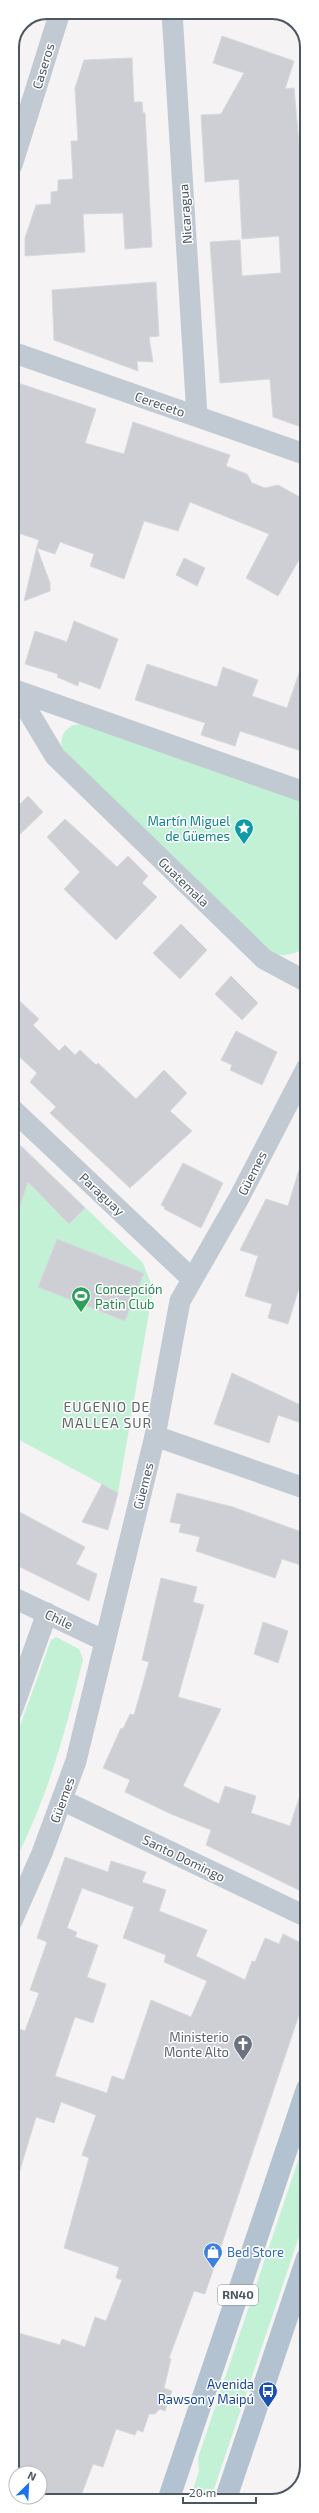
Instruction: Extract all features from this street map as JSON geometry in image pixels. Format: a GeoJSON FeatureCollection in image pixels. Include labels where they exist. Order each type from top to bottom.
{"type":"FeatureCollection","features":[{"type":"Feature","properties":{"kind":"main road","name":"RN40"},"geometry":{"type":"LineString","coordinates":[[170,2494],[300,2110]]}},
{"type":"Feature","properties":{"kind":"main road"},"geometry":{"type":"LineString","coordinates":[[227,2494],[300,2279]]}},
{"type":"Feature","properties":{"kind":"street","name":"Caseros"},"geometry":{"type":"LineString","coordinates":[[19,143],[58,19]]}},
{"type":"Feature","properties":{"kind":"street","name":"Nicaragua"},"geometry":{"type":"LineString","coordinates":[[172,19],[197,416]]}},
{"type":"Feature","properties":{"kind":"street","name":"Cereceto"},"geometry":{"type":"LineString","coordinates":[[19,354],[300,453]]}},
{"type":"Feature","properties":{"kind":"street","name":"Guatemala"},"geometry":{"type":"LineString","coordinates":[[19,692],[300,791]]}},
{"type":"Feature","properties":{"kind":"street","name":"Guatemala"},"geometry":{"type":"LineString","coordinates":[[19,698],[55,756],[264,959],[300,978]]}},
{"type":"Feature","properties":{"kind":"street","name":"Güemes"},"geometry":{"type":"LineString","coordinates":[[19,1905],[42,1853],[76,1761],[155,1436],[180,1301],[239,1198],[300,1080]]}},
{"type":"Feature","properties":{"kind":"street","name":"Paraguay"},"geometry":{"type":"LineString","coordinates":[[19,1116],[192,1280]]}},
{"type":"Feature","properties":{"kind":"street"},"geometry":{"type":"LineString","coordinates":[[155,1436],[300,1487]]}},
{"type":"Feature","properties":{"kind":"street","name":"Chile"},"geometry":{"type":"LineString","coordinates":[[19,1600],[106,1641]]}},
{"type":"Feature","properties":{"kind":"street"},"geometry":{"type":"LineString","coordinates":[[19,1691],[47,1613]]}},
{"type":"Feature","properties":{"kind":"street","name":"Santo Domingo"},"geometry":{"type":"LineString","coordinates":[[62,1800],[300,1914]]}},
{"type":"Feature","properties":{"kind":"green space"},"geometry":{"type":"Polygon","coordinates":[[[77,724],[82,724],[300,799],[300,950],[286,955],[271,953],[62,748],[61,743],[63,734],[69,728],[77,724]]]}},
{"type":"Feature","properties":{"kind":"green space","name":"Concepción Patin Club"},"geometry":{"type":"Polygon","coordinates":[[[19,1144],[143,1263],[153,1289],[118,1493],[19,1440],[19,1144]]]}},
{"type":"Feature","properties":{"kind":"green space"},"geometry":{"type":"Polygon","coordinates":[[[56,1637],[79,1649],[83,1659],[70,1712],[54,1765],[35,1816],[19,1851],[19,1729],[51,1640],[56,1637]]]}},
{"type":"Feature","properties":{"kind":"green space"},"geometry":{"type":"Polygon","coordinates":[[[300,2155],[300,2234],[212,2494],[191,2494],[199,2471],[198,2458],[300,2155]]]}},
{"type":"Feature","properties":{"kind":"building"},"geometry":{"type":"Polygon","coordinates":[[[222,36],[294,61],[285,89],[294,88],[300,156],[300,427],[273,417],[270,379],[220,383],[210,242],[240,240],[242,276],[281,273],[279,236],[242,239],[239,179],[205,182],[201,115],[221,114],[244,73],[213,63],[222,36]]]}},
{"type":"Feature","properties":{"kind":"building"},"geometry":{"type":"Polygon","coordinates":[[[132,58],[134,102],[142,102],[143,113],[145,113],[152,247],[125,249],[123,213],[83,214],[85,252],[25,256],[25,238],[36,205],[51,204],[51,192],[58,191],[58,180],[73,179],[71,141],[78,141],[75,88],[84,60],[132,58]]]}},
{"type":"Feature","properties":{"kind":"building"},"geometry":{"type":"Polygon","coordinates":[[[156,282],[159,336],[149,337],[153,362],[137,361],[138,371],[54,340],[52,290],[156,282]]]}},
{"type":"Feature","properties":{"kind":"building"},"geometry":{"type":"Polygon","coordinates":[[[19,383],[96,409],[85,443],[124,454],[133,422],[230,455],[226,466],[247,474],[252,483],[265,488],[278,485],[300,497],[300,558],[278,596],[246,578],[269,534],[190,502],[178,531],[144,521],[124,579],[90,566],[94,554],[60,542],[55,554],[37,548],[50,583],[50,591],[24,601],[37,546],[39,540],[19,533],[19,383]]]}},
{"type":"Feature","properties":{"kind":"building"},"geometry":{"type":"Polygon","coordinates":[[[184,558],[205,568],[197,586],[176,575],[184,558]]]}},
{"type":"Feature","properties":{"kind":"building"},"geometry":{"type":"Polygon","coordinates":[[[74,621],[118,639],[100,689],[79,681],[78,686],[57,677],[58,674],[25,664],[35,631],[67,642],[74,621]]]}},
{"type":"Feature","properties":{"kind":"building"},"geometry":{"type":"Polygon","coordinates":[[[147,664],[217,687],[223,667],[258,680],[252,696],[287,708],[300,671],[300,751],[240,731],[235,746],[201,735],[205,723],[135,700],[147,664]]]}},
{"type":"Feature","properties":{"kind":"building"},"geometry":{"type":"Polygon","coordinates":[[[28,796],[43,812],[19,835],[19,805],[28,796]]]}},
{"type":"Feature","properties":{"kind":"building"},"geometry":{"type":"Polygon","coordinates":[[[65,819],[117,867],[128,856],[148,876],[142,883],[157,897],[116,940],[64,889],[80,872],[47,837],[65,819]]]}},
{"type":"Feature","properties":{"kind":"building"},"geometry":{"type":"Polygon","coordinates":[[[181,924],[207,950],[180,979],[153,953],[181,924]]]}},
{"type":"Feature","properties":{"kind":"building"},"geometry":{"type":"Polygon","coordinates":[[[231,976],[258,1003],[242,1020],[215,994],[231,976]]]}},
{"type":"Feature","properties":{"kind":"building"},"geometry":{"type":"Polygon","coordinates":[[[19,1000],[39,1019],[33,1025],[59,1051],[65,1045],[75,1055],[80,1050],[96,1065],[98,1063],[136,1099],[164,1070],[187,1093],[170,1111],[192,1131],[130,1188],[50,1113],[56,1107],[30,1082],[37,1073],[19,1056],[19,1000]]]}},
{"type":"Feature","properties":{"kind":"building"},"geometry":{"type":"Polygon","coordinates":[[[236,1031],[277,1052],[262,1085],[230,1070],[232,1065],[221,1060],[236,1031]]]}},
{"type":"Feature","properties":{"kind":"building"},"geometry":{"type":"Polygon","coordinates":[[[21,1146],[85,1208],[69,1224],[28,1182],[19,1208],[19,1152],[21,1146]]]}},
{"type":"Feature","properties":{"kind":"building"},"geometry":{"type":"Polygon","coordinates":[[[183,1163],[223,1183],[201,1228],[164,1209],[165,1207],[161,1205],[183,1163]]]}},
{"type":"Feature","properties":{"kind":"building"},"geometry":{"type":"Polygon","coordinates":[[[300,1167],[300,1285],[288,1324],[268,1318],[272,1304],[245,1296],[258,1256],[240,1250],[266,1199],[288,1206],[300,1167]]]}},
{"type":"Feature","properties":{"kind":"building"},"geometry":{"type":"Polygon","coordinates":[[[57,1239],[144,1273],[125,1321],[38,1287],[57,1239]]]}},
{"type":"Feature","properties":{"kind":"building"},"geometry":{"type":"Polygon","coordinates":[[[232,1373],[300,1405],[300,1423],[278,1415],[269,1443],[214,1424],[232,1373]]]}},
{"type":"Feature","properties":{"kind":"building"},"geometry":{"type":"Polygon","coordinates":[[[102,1484],[118,1493],[108,1530],[82,1522],[102,1484]]]}},
{"type":"Feature","properties":{"kind":"building"},"geometry":{"type":"Polygon","coordinates":[[[177,1493],[233,1507],[300,1531],[300,1565],[282,1559],[275,1578],[196,1551],[200,1537],[179,1532],[181,1524],[170,1522],[177,1493]]]}},
{"type":"Feature","properties":{"kind":"building"},"geometry":{"type":"Polygon","coordinates":[[[19,1512],[85,1547],[76,1564],[97,1574],[89,1601],[19,1566],[19,1512]]]}},
{"type":"Feature","properties":{"kind":"building"},"geometry":{"type":"Polygon","coordinates":[[[161,1578],[197,1587],[193,1602],[204,1605],[178,1697],[221,1709],[183,1786],[219,1804],[225,1786],[256,1796],[251,1813],[290,1826],[300,1795],[300,1891],[206,1845],[211,1830],[171,1814],[125,1792],[130,1780],[103,1768],[121,1728],[123,1729],[130,1714],[134,1715],[149,1662],[142,1660],[161,1578]]]}},
{"type":"Feature","properties":{"kind":"building"},"geometry":{"type":"Polygon","coordinates":[[[263,1622],[288,1631],[278,1663],[254,1654],[263,1622]]]}},
{"type":"Feature","properties":{"kind":"building"},"geometry":{"type":"Polygon","coordinates":[[[65,1857],[108,1872],[111,1861],[146,1872],[142,1882],[166,1890],[159,1911],[207,1930],[196,1956],[245,1980],[252,1961],[255,1962],[265,1938],[279,1944],[283,1934],[300,1942],[300,2012],[205,2294],[194,2291],[169,2358],[171,2359],[164,2388],[172,2391],[165,2411],[160,2409],[155,2414],[149,2414],[143,2432],[137,2430],[135,2435],[116,2429],[103,2467],[93,2464],[82,2494],[48,2494],[48,2465],[19,2465],[19,2333],[60,2345],[62,2339],[85,2347],[95,2317],[106,2321],[122,2280],[116,2278],[119,2267],[64,2248],[89,2158],[82,2155],[96,2115],[61,2102],[54,2123],[36,2117],[19,2173],[19,2029],[25,2031],[39,1993],[30,1990],[47,1942],[37,1938],[65,1857]],[[82,1888],[67,1928],[77,1932],[75,1937],[98,1945],[87,1977],[106,1984],[93,2023],[75,2017],[55,2076],[107,2093],[112,2076],[124,2080],[151,2000],[191,2017],[207,1981],[164,1962],[166,1955],[123,1938],[134,1907],[82,1888]]]}},
{"type":"Feature","properties":{"kind":"place","name":"Martín Miguel de Güemes"},"geometry":{"type":"Point","coordinates":[244,845]}},
{"type":"Feature","properties":{"kind":"place","name":"Concepción Patin Club"},"geometry":{"type":"Point","coordinates":[81,1313]}},
{"type":"Feature","properties":{"kind":"place","name":"Ministerio Monte Alto"},"geometry":{"type":"Point","coordinates":[243,2061]}},
{"type":"Feature","properties":{"kind":"place","name":"Bed Store"},"geometry":{"type":"Point","coordinates":[213,2269]}},
{"type":"Feature","properties":{"kind":"place","name":"Avenida Rawson y Maipú"},"geometry":{"type":"Point","coordinates":[268,2408]}},
{"type":"Feature","properties":{"kind":"district","name":"EUGENIO DE MALLEA SUR"},"geometry":{"type":"Point","coordinates":[107,1416]}}]}
